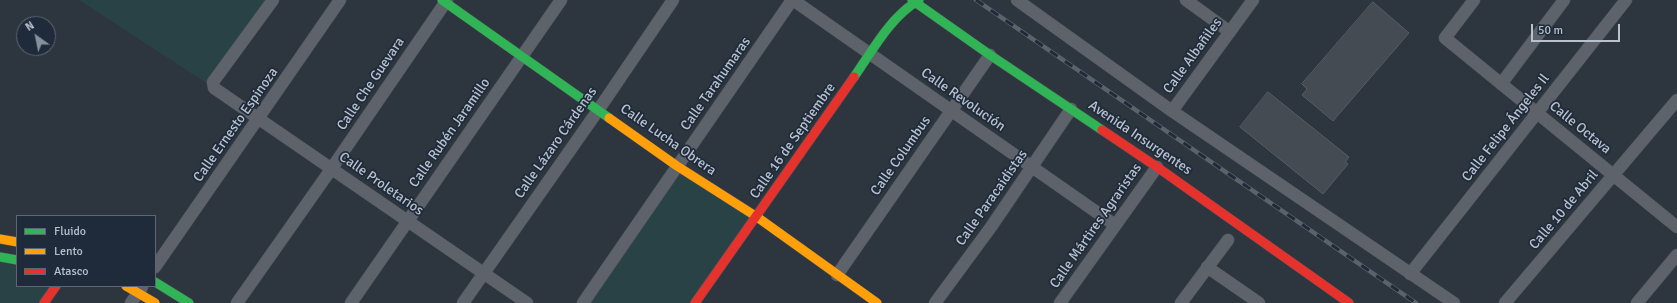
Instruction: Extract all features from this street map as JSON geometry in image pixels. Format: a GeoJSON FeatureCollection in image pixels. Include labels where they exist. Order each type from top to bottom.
{"type":"FeatureCollection","features":[{"type":"Feature","properties":{"kind":"street","name":"Calle Proletarios"},"geometry":{"type":"LineString","coordinates":[[273,0],[213,82],[213,85],[217,90],[527,303]]}},
{"type":"Feature","properties":{"kind":"street","name":"Calle Ernesto Espinoza"},"geometry":{"type":"LineString","coordinates":[[156,266],[340,0]]}},
{"type":"Feature","properties":{"kind":"street","name":"Calle Rubén Jaramillo"},"geometry":{"type":"LineString","coordinates":[[351,303],[521,55],[561,0]]}},
{"type":"Feature","properties":{"kind":"street","name":"Calle Lázaro Cárdenas"},"geometry":{"type":"LineString","coordinates":[[463,303],[674,0]]}},
{"type":"Feature","properties":{"kind":"street","name":"Calle Revolución"},"geometry":{"type":"LineString","coordinates":[[792,0],[1115,225]]}},
{"type":"Feature","properties":{"kind":"street","name":"Calle Tarahumaras"},"geometry":{"type":"LineString","coordinates":[[583,303],[792,0]]}},
{"type":"Feature","properties":{"kind":"street"},"geometry":{"type":"LineString","coordinates":[[1017,0],[1172,111],[1454,303]]}},
{"type":"Feature","properties":{"kind":"street"},"geometry":{"type":"LineString","coordinates":[[1186,0],[1230,32]]}},
{"type":"Feature","properties":{"kind":"street","name":"Calle Albañiles"},"geometry":{"type":"LineString","coordinates":[[1172,111],[1253,0]]}},
{"type":"Feature","properties":{"kind":"street","name":"Calle Octava"},"geometry":{"type":"LineString","coordinates":[[1474,0],[1445,38],[1677,227]]}},
{"type":"Feature","properties":{"kind":"street"},"geometry":{"type":"LineString","coordinates":[[1501,84],[1564,0]]}},
{"type":"Feature","properties":{"kind":"street","name":"Calle Felipe Ángeles Il"},"geometry":{"type":"LineString","coordinates":[[1410,274],[1626,0]]}},
{"type":"Feature","properties":{"kind":"street","name":"Calle Lucha Obrera"},"geometry":{"type":"LineString","coordinates":[[445,1],[599,109],[677,166],[757,217],[877,303]]}},
{"type":"Feature","properties":{"kind":"street","name":"Calle Che Guevara"},"geometry":{"type":"LineString","coordinates":[[237,303],[332,168],[445,1]]}},
{"type":"Feature","properties":{"kind":"street","name":"Calle 16 de Septiembre"},"geometry":{"type":"LineString","coordinates":[[695,303],[757,217],[897,16],[915,1]]}},
{"type":"Feature","properties":{"kind":"street","name":"Avenida Insurgentes"},"geometry":{"type":"LineString","coordinates":[[915,1],[990,55],[1157,167],[1349,303]]}},
{"type":"Feature","properties":{"kind":"street","name":"Calle Columbus"},"geometry":{"type":"LineString","coordinates":[[838,275],[990,55]]}},
{"type":"Feature","properties":{"kind":"street","name":"Calle 10 de Abril"},"geometry":{"type":"LineString","coordinates":[[1505,303],[1677,100]]}},
{"type":"Feature","properties":{"kind":"street","name":"Calle Paracaidistas"},"geometry":{"type":"LineString","coordinates":[[935,303],[991,227],[1071,110]]}},
{"type":"Feature","properties":{"kind":"street","name":"Calle Mártires Agraristas"},"geometry":{"type":"LineString","coordinates":[[1060,303],[1157,167]]}},
{"type":"Feature","properties":{"kind":"street"},"geometry":{"type":"LineString","coordinates":[[0,239],[16,242]]}},
{"type":"Feature","properties":{"kind":"street"},"geometry":{"type":"LineString","coordinates":[[1181,303],[1228,240]]}},
{"type":"Feature","properties":{"kind":"street"},"geometry":{"type":"LineString","coordinates":[[1637,303],[1677,255]]}},
{"type":"Feature","properties":{"kind":"street"},"geometry":{"type":"LineString","coordinates":[[0,257],[16,260]]}},
{"type":"Feature","properties":{"kind":"street"},"geometry":{"type":"LineString","coordinates":[[1207,267],[1259,303]]}},
{"type":"Feature","properties":{"kind":"street"},"geometry":{"type":"LineString","coordinates":[[156,283],[189,303]]}},
{"type":"Feature","properties":{"kind":"street"},"geometry":{"type":"LineString","coordinates":[[44,303],[55,287]]}},
{"type":"Feature","properties":{"kind":"street"},"geometry":{"type":"LineString","coordinates":[[131,303],[140,289],[155,303]]}},
{"type":"Feature","properties":{"kind":"green space"},"geometry":{"type":"Polygon","coordinates":[[[79,0],[273,0],[214,88],[79,0]]]}},
{"type":"Feature","properties":{"kind":"green space"},"geometry":{"type":"Polygon","coordinates":[[[677,166],[757,217],[695,303],[583,303],[677,166]]]}},
{"type":"Feature","properties":{"kind":"green space"},"geometry":{"type":"Polygon","coordinates":[[[0,257],[16,260],[16,287],[55,287],[44,303],[0,303],[0,257]]]}},
{"type":"Feature","properties":{"kind":"building"},"geometry":{"type":"Polygon","coordinates":[[[1373,2],[1409,33],[1333,121],[1302,95],[1307,89],[1302,84],[1373,2]]]}},
{"type":"Feature","properties":{"kind":"building"},"geometry":{"type":"Polygon","coordinates":[[[1268,92],[1349,157],[1345,162],[1348,164],[1323,194],[1240,127],[1268,92]]]}},
{"type":"Feature","properties":{"kind":"railway"},"geometry":{"type":"LineString","coordinates":[[976,0],[1416,303]]}},
{"type":"Feature","properties":{"kind":"traffic: fast"},"geometry":{"type":"LineString","coordinates":[[442,0],[609,118]]}},
{"type":"Feature","properties":{"kind":"traffic: fast"},"geometry":{"type":"LineString","coordinates":[[912,0],[990,55],[1102,130]]}},
{"type":"Feature","properties":{"kind":"traffic: fast"},"geometry":{"type":"LineString","coordinates":[[854,77],[875,45],[899,15],[919,0]]}},
{"type":"Feature","properties":{"kind":"traffic: fast"},"geometry":{"type":"LineString","coordinates":[[0,257],[16,260]]}},
{"type":"Feature","properties":{"kind":"traffic: fast"},"geometry":{"type":"LineString","coordinates":[[156,283],[189,303]]}},
{"type":"Feature","properties":{"kind":"traffic: slow"},"geometry":{"type":"LineString","coordinates":[[609,118],[677,166],[757,217],[877,303]]}},
{"type":"Feature","properties":{"kind":"traffic: slow"},"geometry":{"type":"LineString","coordinates":[[0,239],[16,242]]}},
{"type":"Feature","properties":{"kind":"traffic: slow"},"geometry":{"type":"LineString","coordinates":[[128,287],[155,303]]}},
{"type":"Feature","properties":{"kind":"traffic: jam"},"geometry":{"type":"LineString","coordinates":[[695,303],[854,77]]}},
{"type":"Feature","properties":{"kind":"traffic: jam"},"geometry":{"type":"LineString","coordinates":[[1102,130],[1157,167],[1349,303]]}},
{"type":"Feature","properties":{"kind":"traffic: jam"},"geometry":{"type":"LineString","coordinates":[[44,303],[55,287]]}}]}
